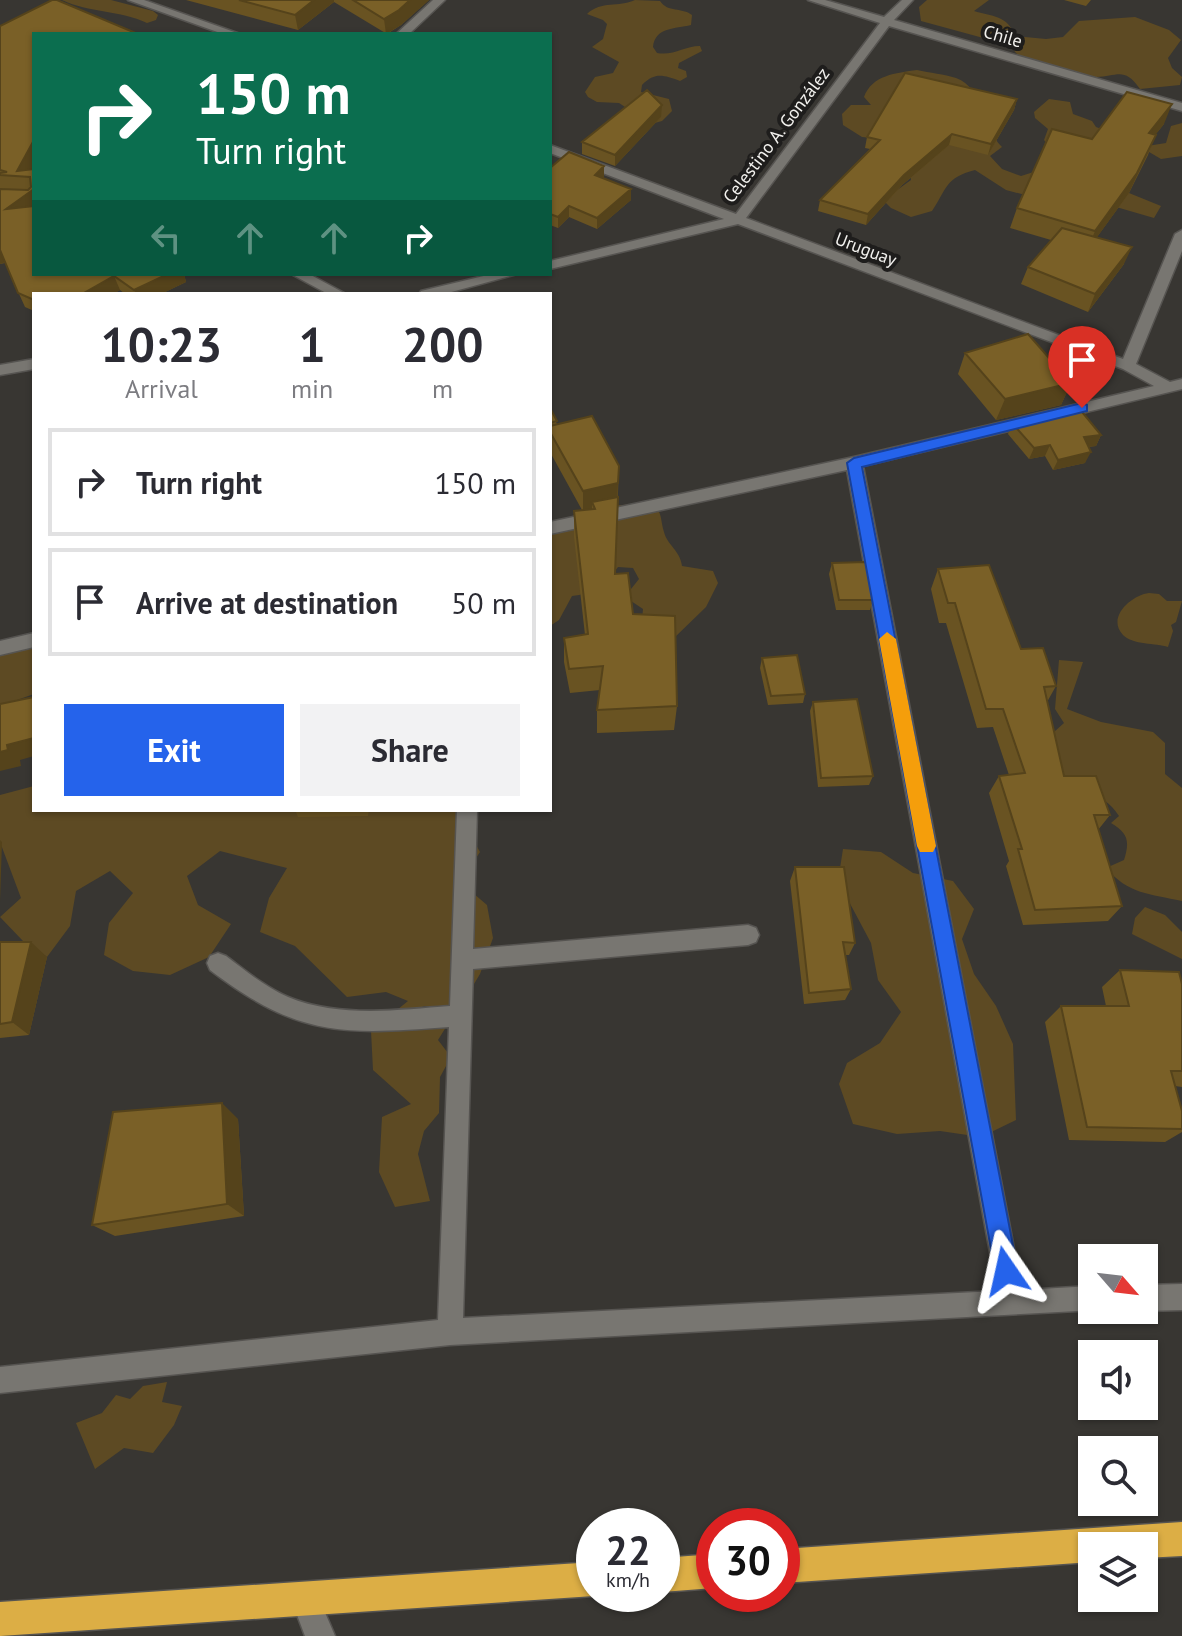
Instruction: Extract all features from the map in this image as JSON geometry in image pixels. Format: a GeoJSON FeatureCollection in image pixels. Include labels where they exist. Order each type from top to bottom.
{"type":"FeatureCollection","features":[{"type":"Feature","properties":{"kind":"highway"},"geometry":{"type":"LineString","coordinates":[[800,1565],[1182,1539]]}},
{"type":"Feature","properties":{"kind":"highway"},"geometry":{"type":"LineString","coordinates":[[0,1619],[576,1580]]}},
{"type":"Feature","properties":{"kind":"street"},"geometry":{"type":"LineString","coordinates":[[133,0],[228,32]]}},
{"type":"Feature","properties":{"kind":"street"},"geometry":{"type":"LineString","coordinates":[[404,32],[440,0]]}},
{"type":"Feature","properties":{"kind":"street","name":"Chile"},"geometry":{"type":"LineString","coordinates":[[813,0],[1182,107]]}},
{"type":"Feature","properties":{"kind":"street","name":"Celestino A. González"},"geometry":{"type":"LineString","coordinates":[[552,265],[738,220],[887,21],[908,0]]}},
{"type":"Feature","properties":{"kind":"street","name":"Uruguay"},"geometry":{"type":"LineString","coordinates":[[552,150],[1175,386]]}},
{"type":"Feature","properties":{"kind":"street"},"geometry":{"type":"LineString","coordinates":[[1128,366],[1182,234]]}},
{"type":"Feature","properties":{"kind":"street"},"geometry":{"type":"LineString","coordinates":[[302,276],[335,292]]}},
{"type":"Feature","properties":{"kind":"street"},"geometry":{"type":"LineString","coordinates":[[434,292],[502,276]]}},
{"type":"Feature","properties":{"kind":"street"},"geometry":{"type":"LineString","coordinates":[[0,370],[32,364]]}},
{"type":"Feature","properties":{"kind":"street"},"geometry":{"type":"LineString","coordinates":[[552,528],[854,463],[1175,386]]}},
{"type":"Feature","properties":{"kind":"street"},"geometry":{"type":"LineString","coordinates":[[854,463],[1012,1302]]}},
{"type":"Feature","properties":{"kind":"street"},"geometry":{"type":"LineString","coordinates":[[0,648],[32,640]]}},
{"type":"Feature","properties":{"kind":"street"},"geometry":{"type":"LineString","coordinates":[[450,1332],[467,812]]}},
{"type":"Feature","properties":{"kind":"street"},"geometry":{"type":"LineString","coordinates":[[462,960],[748,935]]}},
{"type":"Feature","properties":{"kind":"street"},"geometry":{"type":"LineString","coordinates":[[218,963],[265,997],[300,1012],[331,1019],[460,1016]]}},
{"type":"Feature","properties":{"kind":"street"},"geometry":{"type":"LineString","coordinates":[[1158,1298],[1182,1297]]}},
{"type":"Feature","properties":{"kind":"street"},"geometry":{"type":"LineString","coordinates":[[0,1380],[450,1332],[1078,1300]]}},
{"type":"Feature","properties":{"kind":"street"},"geometry":{"type":"LineString","coordinates":[[305,1599],[320,1636]]}},
{"type":"Feature","properties":{"kind":"shaded area"},"geometry":{"type":"Polygon","coordinates":[[[62,0],[111,0],[158,15],[156,20],[147,23],[62,0]]]}},
{"type":"Feature","properties":{"kind":"shaded area"},"geometry":{"type":"Polygon","coordinates":[[[635,0],[660,1],[667,7],[692,15],[691,25],[667,30],[658,36],[653,47],[657,53],[700,46],[702,51],[679,63],[678,68],[686,71],[687,77],[680,81],[660,76],[642,85],[641,92],[669,99],[672,111],[662,121],[651,124],[619,103],[597,102],[585,92],[595,77],[613,73],[619,62],[592,47],[603,39],[607,24],[587,14],[598,7],[635,0]]]}},
{"type":"Feature","properties":{"kind":"shaded area"},"geometry":{"type":"Polygon","coordinates":[[[927,0],[989,0],[974,11],[1004,20],[1014,35],[998,42],[921,21],[919,7],[927,0]]]}},
{"type":"Feature","properties":{"kind":"shaded area"},"geometry":{"type":"Polygon","coordinates":[[[1135,17],[1169,30],[1181,40],[1168,58],[1172,68],[1182,77],[1180,85],[1140,89],[1125,75],[1096,77],[1067,72],[1022,57],[1009,43],[1025,37],[1063,37],[1079,21],[1135,17]]]}},
{"type":"Feature","properties":{"kind":"shaded area"},"geometry":{"type":"Polygon","coordinates":[[[917,70],[956,78],[972,90],[1002,147],[990,156],[1002,169],[1021,176],[1040,170],[1129,193],[1161,206],[1154,218],[1099,202],[1029,196],[1006,190],[975,170],[952,180],[932,211],[911,217],[891,208],[877,194],[897,190],[911,180],[909,168],[885,139],[862,137],[843,125],[842,114],[851,105],[871,105],[864,97],[879,80],[917,70]]]}},
{"type":"Feature","properties":{"kind":"shaded area"},"geometry":{"type":"Polygon","coordinates":[[[1049,99],[1070,102],[1073,114],[1092,121],[1096,127],[1147,146],[1166,143],[1171,126],[1182,123],[1182,156],[1161,159],[1144,149],[1049,146],[1044,140],[1048,129],[1035,118],[1034,112],[1049,99]]]}},
{"type":"Feature","properties":{"kind":"shaded area"},"geometry":{"type":"Polygon","coordinates":[[[652,503],[660,513],[666,537],[682,566],[713,571],[718,583],[706,607],[672,640],[642,620],[643,609],[631,601],[631,589],[639,579],[633,568],[618,567],[598,587],[572,596],[559,620],[552,625],[552,527],[607,506],[652,503]]]}},
{"type":"Feature","properties":{"kind":"shaded area"},"geometry":{"type":"Polygon","coordinates":[[[1149,593],[1159,594],[1167,601],[1182,601],[1176,622],[1171,625],[1173,631],[1168,647],[1133,641],[1123,635],[1119,628],[1119,614],[1123,608],[1135,598],[1149,593]]]}},
{"type":"Feature","properties":{"kind":"shaded area"},"geometry":{"type":"Polygon","coordinates":[[[32,640],[32,695],[0,706],[0,651],[32,640]]]}},
{"type":"Feature","properties":{"kind":"shaded area"},"geometry":{"type":"Polygon","coordinates":[[[1059,660],[1083,662],[1067,709],[1101,722],[1153,732],[1165,743],[1165,774],[1182,788],[1182,901],[1131,888],[1106,868],[1124,860],[1126,838],[1111,823],[1119,816],[1112,807],[1068,778],[1057,764],[1054,732],[1064,723],[1055,709],[1059,660]]]}},
{"type":"Feature","properties":{"kind":"shaded area"},"geometry":{"type":"Polygon","coordinates":[[[32,787],[32,812],[458,812],[480,852],[460,882],[487,905],[493,938],[480,974],[459,1009],[422,1006],[451,1019],[438,1040],[451,1057],[440,1077],[439,1113],[424,1131],[418,1154],[430,1201],[395,1207],[379,1172],[382,1117],[411,1104],[373,1070],[371,1031],[408,1001],[386,992],[347,997],[295,946],[260,932],[269,898],[287,868],[220,851],[187,876],[198,905],[231,924],[209,957],[170,975],[133,971],[104,955],[109,923],[133,893],[110,871],[76,891],[70,926],[47,957],[23,941],[0,917],[21,898],[0,842],[0,795],[32,787]]]}},
{"type":"Feature","properties":{"kind":"shaded area"},"geometry":{"type":"Polygon","coordinates":[[[843,849],[881,852],[913,873],[953,881],[974,909],[962,939],[974,974],[996,1006],[1013,1044],[1016,1120],[981,1137],[940,1131],[897,1134],[853,1124],[839,1084],[847,1063],[880,1043],[901,1012],[878,980],[871,943],[838,881],[843,849]]]}},
{"type":"Feature","properties":{"kind":"shaded area"},"geometry":{"type":"Polygon","coordinates":[[[1145,907],[1165,915],[1182,932],[1182,959],[1132,934],[1135,918],[1145,907]]]}},
{"type":"Feature","properties":{"kind":"shaded area"},"geometry":{"type":"Polygon","coordinates":[[[167,1382],[162,1402],[182,1406],[174,1425],[153,1453],[124,1448],[95,1469],[76,1423],[102,1413],[116,1395],[130,1399],[143,1386],[167,1382]]]}},
{"type":"Feature","properties":{"kind":"building"},"geometry":{"type":"Polygon","coordinates":[[[57,0],[133,32],[32,32],[32,144],[17,171],[32,169],[32,190],[6,209],[32,206],[32,276],[114,276],[86,292],[32,292],[32,299],[18,293],[0,250],[0,189],[28,190],[31,187],[30,177],[0,175],[7,172],[0,170],[0,26],[57,0]]]}},
{"type":"Feature","properties":{"kind":"building"},"geometry":{"type":"Polygon","coordinates":[[[239,0],[314,0],[295,15],[239,0]]]}},
{"type":"Feature","properties":{"kind":"building"},"geometry":{"type":"Polygon","coordinates":[[[353,0],[410,0],[384,19],[353,0]]]}},
{"type":"Feature","properties":{"kind":"building"},"geometry":{"type":"Polygon","coordinates":[[[905,73],[1017,99],[991,144],[952,134],[904,175],[868,214],[820,200],[880,140],[867,137],[905,73]]]}},
{"type":"Feature","properties":{"kind":"building"},"geometry":{"type":"Polygon","coordinates":[[[647,90],[662,105],[615,155],[582,142],[647,90]]]}},
{"type":"Feature","properties":{"kind":"building"},"geometry":{"type":"Polygon","coordinates":[[[1127,92],[1172,104],[1149,133],[1156,135],[1137,173],[1095,231],[1017,208],[1052,129],[1092,139],[1127,92]]]}},
{"type":"Feature","properties":{"kind":"building"},"geometry":{"type":"Polygon","coordinates":[[[569,152],[604,166],[595,175],[631,189],[597,218],[569,206],[558,217],[552,215],[552,166],[569,152]]]}},
{"type":"Feature","properties":{"kind":"building"},"geometry":{"type":"Polygon","coordinates":[[[1062,228],[1132,247],[1095,294],[1028,267],[1062,228]]]}},
{"type":"Feature","properties":{"kind":"building"},"geometry":{"type":"Polygon","coordinates":[[[114,276],[164,276],[134,290],[114,276]]]}},
{"type":"Feature","properties":{"kind":"building"},"geometry":{"type":"Polygon","coordinates":[[[1028,334],[1071,383],[1005,399],[965,353],[1028,334]]]}},
{"type":"Feature","properties":{"kind":"building"},"geometry":{"type":"Polygon","coordinates":[[[1078,407],[1101,435],[1084,437],[1091,452],[1058,460],[1050,445],[1034,448],[1012,423],[1078,407]]]}},
{"type":"Feature","properties":{"kind":"building"},"geometry":{"type":"Polygon","coordinates":[[[592,416],[619,466],[618,483],[583,491],[552,436],[552,426],[592,416]]]}},
{"type":"Feature","properties":{"kind":"building"},"geometry":{"type":"Polygon","coordinates":[[[618,497],[615,574],[628,573],[633,614],[675,616],[677,706],[597,710],[603,666],[569,669],[564,638],[588,634],[574,511],[595,509],[592,502],[618,497]]]}},
{"type":"Feature","properties":{"kind":"building"},"geometry":{"type":"Polygon","coordinates":[[[866,562],[873,600],[839,600],[832,563],[866,562]]]}},
{"type":"Feature","properties":{"kind":"building"},"geometry":{"type":"Polygon","coordinates":[[[989,565],[1021,649],[1043,648],[1056,686],[1044,687],[1064,776],[1096,776],[1110,815],[1094,815],[1122,906],[1035,910],[1018,849],[1022,849],[999,776],[1025,773],[1003,709],[986,709],[955,603],[948,603],[938,569],[989,565]]]}},
{"type":"Feature","properties":{"kind":"building"},"geometry":{"type":"Polygon","coordinates":[[[797,655],[805,694],[771,696],[762,658],[797,655]]]}},
{"type":"Feature","properties":{"kind":"building"},"geometry":{"type":"Polygon","coordinates":[[[32,697],[32,739],[7,745],[8,750],[0,752],[0,704],[32,697]]]}},
{"type":"Feature","properties":{"kind":"building"},"geometry":{"type":"Polygon","coordinates":[[[857,699],[873,776],[821,778],[813,702],[857,699]]]}},
{"type":"Feature","properties":{"kind":"building"},"geometry":{"type":"Polygon","coordinates":[[[795,867],[844,867],[855,943],[843,942],[851,989],[809,993],[795,867]]]}},
{"type":"Feature","properties":{"kind":"building"},"geometry":{"type":"Polygon","coordinates":[[[0,942],[31,942],[12,1022],[0,1024],[0,942]]]}},
{"type":"Feature","properties":{"kind":"building"},"geometry":{"type":"Polygon","coordinates":[[[1120,970],[1179,972],[1182,984],[1182,1071],[1171,1071],[1182,1111],[1182,1129],[1087,1127],[1061,1006],[1129,1006],[1120,970]]]}},
{"type":"Feature","properties":{"kind":"building"},"geometry":{"type":"Polygon","coordinates":[[[222,1103],[227,1204],[92,1225],[113,1112],[222,1103]]]}},
{"type":"Feature","properties":{"kind":"slow traffic"},"geometry":{"type":"LineString","coordinates":[[887,639],[926,846]]}},
{"type":"Feature","properties":{"kind":"route"},"geometry":{"type":"LineString","coordinates":[[1006,1271],[854,463],[1082,408]]}}]}
